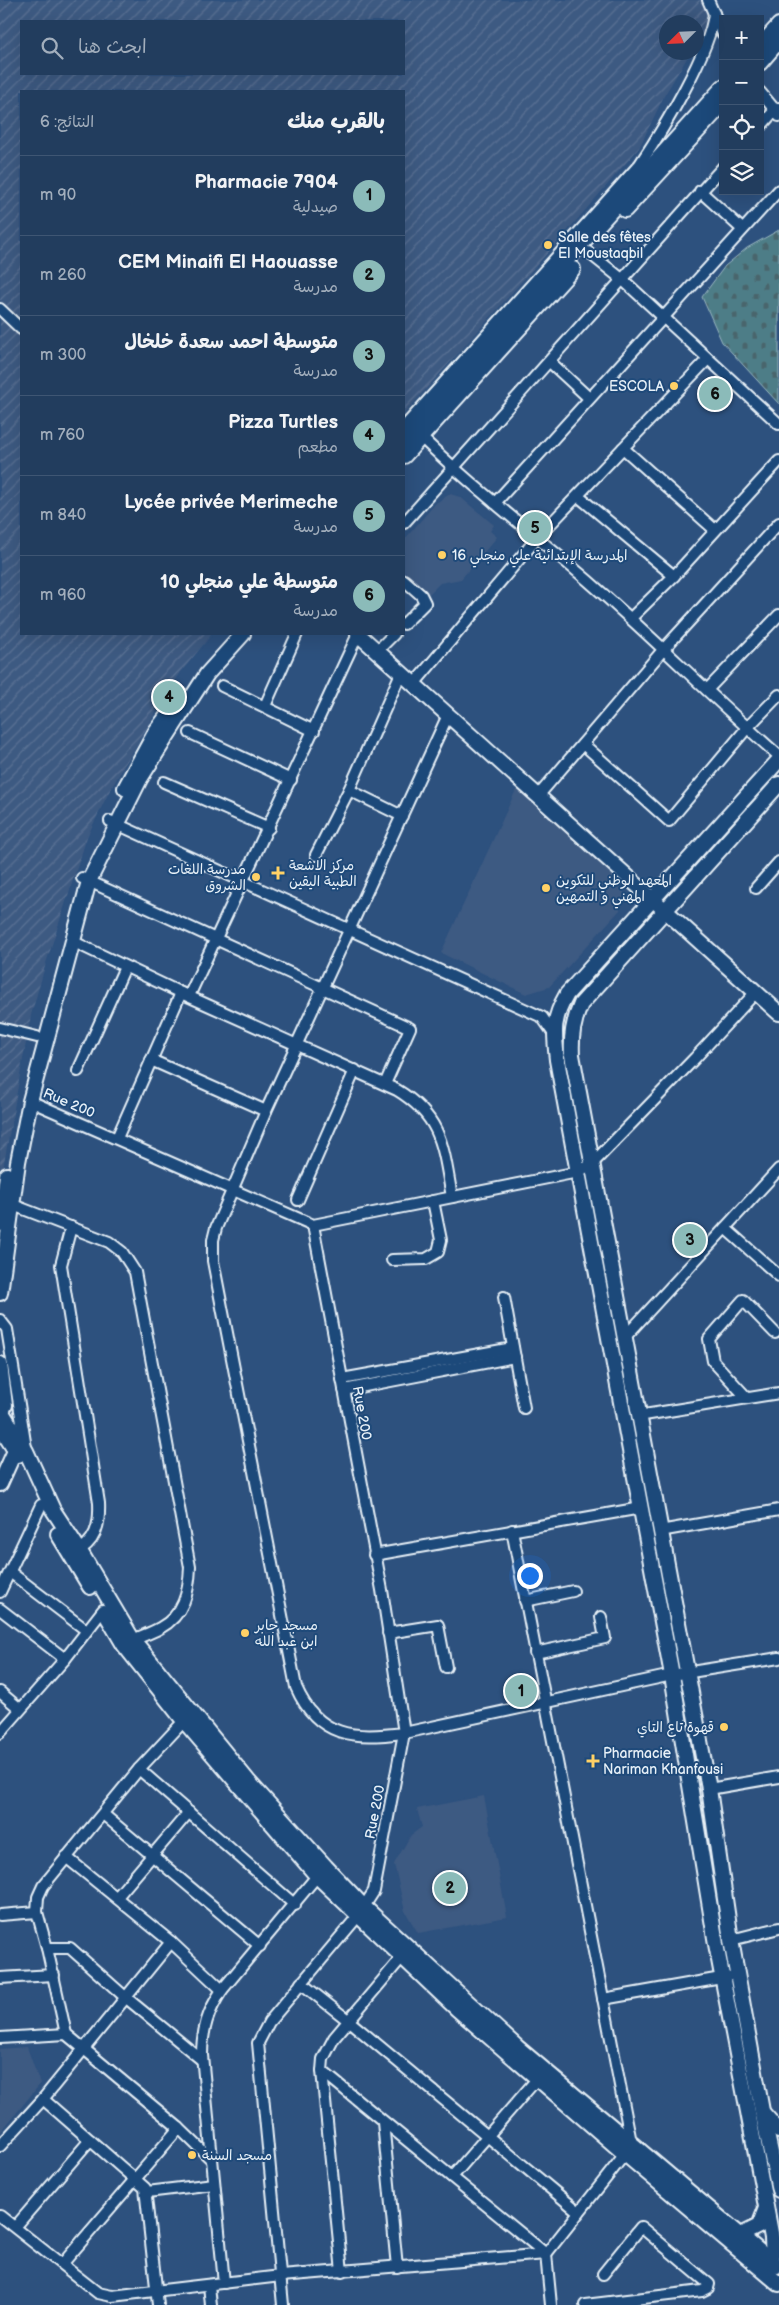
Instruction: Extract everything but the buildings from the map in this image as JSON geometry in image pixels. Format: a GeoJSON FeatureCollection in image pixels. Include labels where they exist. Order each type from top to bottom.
{"type":"FeatureCollection","features":[{"type":"Feature","properties":{"kind":"main road"},"geometry":{"type":"LineString","coordinates":[[764,42],[779,25]]}},
{"type":"Feature","properties":{"kind":"main road"},"geometry":{"type":"LineString","coordinates":[[762,60],[779,42]]}},
{"type":"Feature","properties":{"kind":"main road"},"geometry":{"type":"LineString","coordinates":[[405,452],[411,429],[719,91]]}},
{"type":"Feature","properties":{"kind":"main road"},"geometry":{"type":"LineString","coordinates":[[411,429],[588,252],[722,105]]}},
{"type":"Feature","properties":{"kind":"main road"},"geometry":{"type":"LineString","coordinates":[[0,1224],[18,1109],[37,1037],[86,880],[156,731],[204,668],[232,635]]}},
{"type":"Feature","properties":{"kind":"main road"},"geometry":{"type":"LineString","coordinates":[[114,822],[166,736],[207,674],[242,635]]}},
{"type":"Feature","properties":{"kind":"main road"},"geometry":{"type":"LineString","coordinates":[[359,635],[779,1013]]}},
{"type":"Feature","properties":{"kind":"main road"},"geometry":{"type":"LineString","coordinates":[[779,760],[567,994],[556,1013],[554,1034],[672,1675],[723,1978],[779,2284]]}},
{"type":"Feature","properties":{"kind":"main road"},"geometry":{"type":"LineString","coordinates":[[741,2235],[759,2226],[765,2202],[778,2180],[775,2154],[762,2111],[737,1976],[709,1788],[572,1055],[574,1019],[581,1004],[779,784]]}},
{"type":"Feature","properties":{"kind":"main road"},"geometry":{"type":"LineString","coordinates":[[0,1294],[18,1162],[30,1101],[74,942],[86,880]]}},
{"type":"Feature","properties":{"kind":"main road"},"geometry":{"type":"LineString","coordinates":[[0,1364],[5,1405],[1,1412],[21,1447],[103,1610],[184,1721],[317,1876],[517,2046],[628,2148],[775,2265]]}},
{"type":"Feature","properties":{"kind":"main road"},"geometry":{"type":"LineString","coordinates":[[0,1427],[21,1447],[41,1505],[75,1553],[128,1643],[361,1912],[457,2009],[538,2079],[741,2235],[775,2265]]}},
{"type":"Feature","properties":{"kind":"main road"},"geometry":{"type":"LineString","coordinates":[[0,1484],[21,1447]]}},
{"type":"Feature","properties":{"kind":"main road"},"geometry":{"type":"LineString","coordinates":[[762,2111],[779,2131]]}},
{"type":"Feature","properties":{"kind":"main road"},"geometry":{"type":"LineString","coordinates":[[754,2142],[775,2154]]}},
{"type":"Feature","properties":{"kind":"street"},"geometry":{"type":"LineString","coordinates":[[708,0],[719,25]]}},
{"type":"Feature","properties":{"kind":"street"},"geometry":{"type":"LineString","coordinates":[[714,13],[711,29],[699,59],[668,118],[640,164],[411,429],[631,618],[663,650],[779,756]]}},
{"type":"Feature","properties":{"kind":"street"},"geometry":{"type":"LineString","coordinates":[[764,96],[778,112],[764,123]]}},
{"type":"Feature","properties":{"kind":"street"},"geometry":{"type":"LineString","coordinates":[[405,522],[719,171]]}},
{"type":"Feature","properties":{"kind":"street"},"geometry":{"type":"LineString","coordinates":[[495,503],[779,190]]}},
{"type":"Feature","properties":{"kind":"street"},"geometry":{"type":"LineString","coordinates":[[700,191],[742,229]]}},
{"type":"Feature","properties":{"kind":"street"},"geometry":{"type":"LineString","coordinates":[[588,252],[623,280],[707,360],[779,424]]}},
{"type":"Feature","properties":{"kind":"street"},"geometry":{"type":"LineString","coordinates":[[0,309],[20,328]]}},
{"type":"Feature","properties":{"kind":"street"},"geometry":{"type":"LineString","coordinates":[[414,684],[538,537],[707,360]]}},
{"type":"Feature","properties":{"kind":"street"},"geometry":{"type":"LineString","coordinates":[[550,362],[589,398]]}},
{"type":"Feature","properties":{"kind":"street"},"geometry":{"type":"LineString","coordinates":[[623,448],[715,530]]}},
{"type":"Feature","properties":{"kind":"street"},"geometry":{"type":"LineString","coordinates":[[631,618],[674,576],[779,462]]}},
{"type":"Feature","properties":{"kind":"street"},"geometry":{"type":"LineString","coordinates":[[578,496],[674,576]]}},
{"type":"Feature","properties":{"kind":"street"},"geometry":{"type":"LineString","coordinates":[[538,796],[663,650],[779,523]]}},
{"type":"Feature","properties":{"kind":"street"},"geometry":{"type":"LineString","coordinates":[[405,581],[421,595],[425,603],[405,623]]}},
{"type":"Feature","properties":{"kind":"street"},"geometry":{"type":"LineString","coordinates":[[707,690],[779,615]]}},
{"type":"Feature","properties":{"kind":"street"},"geometry":{"type":"LineString","coordinates":[[265,706],[297,635]]}},
{"type":"Feature","properties":{"kind":"street"},"geometry":{"type":"LineString","coordinates":[[117,1138],[151,1060],[216,939],[244,882],[358,635]]}},
{"type":"Feature","properties":{"kind":"street"},"geometry":{"type":"LineString","coordinates":[[378,651],[393,635]]}},
{"type":"Feature","properties":{"kind":"street"},"geometry":{"type":"LineString","coordinates":[[316,855],[349,790],[401,673]]}},
{"type":"Feature","properties":{"kind":"street"},"geometry":{"type":"LineString","coordinates":[[222,686],[314,731]]}},
{"type":"Feature","properties":{"kind":"street"},"geometry":{"type":"LineString","coordinates":[[582,744],[669,821],[747,728],[779,695]]}},
{"type":"Feature","properties":{"kind":"street"},"geometry":{"type":"LineString","coordinates":[[448,715],[266,1112],[216,1228],[213,1240],[213,1261],[296,1687],[309,1712],[322,1723],[354,1736],[372,1737],[404,1733],[672,1675],[779,1658]]}},
{"type":"Feature","properties":{"kind":"street"},"geometry":{"type":"LineString","coordinates":[[190,733],[291,780]]}},
{"type":"Feature","properties":{"kind":"street"},"geometry":{"type":"LineString","coordinates":[[164,782],[269,828]]}},
{"type":"Feature","properties":{"kind":"street"},"geometry":{"type":"LineString","coordinates":[[349,790],[402,816]]}},
{"type":"Feature","properties":{"kind":"street"},"geometry":{"type":"LineString","coordinates":[[114,822],[542,1017],[554,1034]]}},
{"type":"Feature","properties":{"kind":"street"},"geometry":{"type":"LineString","coordinates":[[756,888],[779,862]]}},
{"type":"Feature","properties":{"kind":"street"},"geometry":{"type":"LineString","coordinates":[[86,880],[324,987],[410,1028],[385,1084]]}},
{"type":"Feature","properties":{"kind":"street"},"geometry":{"type":"LineString","coordinates":[[74,942],[185,995],[355,1070],[412,1099],[431,1119],[440,1137],[452,1197]]}},
{"type":"Feature","properties":{"kind":"street"},"geometry":{"type":"LineString","coordinates":[[78,1071],[126,967]]}},
{"type":"Feature","properties":{"kind":"street"},"geometry":{"type":"LineString","coordinates":[[313,1225],[578,1172],[592,1164],[756,992]]}},
{"type":"Feature","properties":{"kind":"street"},"geometry":{"type":"LineString","coordinates":[[542,1017],[560,1007]]}},
{"type":"Feature","properties":{"kind":"street"},"geometry":{"type":"LineString","coordinates":[[0,1028],[37,1037]]}},
{"type":"Feature","properties":{"kind":"street"},"geometry":{"type":"LineString","coordinates":[[151,1060],[266,1112]]}},
{"type":"Feature","properties":{"kind":"street"},"geometry":{"type":"LineString","coordinates":[[298,1200],[355,1070]]}},
{"type":"Feature","properties":{"kind":"street","name":"Rue 200"},"geometry":{"type":"LineString","coordinates":[[30,1101],[313,1225],[388,1633],[404,1733],[374,1891],[361,1912],[269,2022],[258,2043],[283,2305]]}},
{"type":"Feature","properties":{"kind":"street"},"geometry":{"type":"LineString","coordinates":[[624,1338],[779,1169]]}},
{"type":"Feature","properties":{"kind":"street"},"geometry":{"type":"LineString","coordinates":[[392,1260],[426,1259],[438,1252],[442,1240],[433,1201]]}},
{"type":"Feature","properties":{"kind":"street"},"geometry":{"type":"LineString","coordinates":[[13,1205],[109,1242],[122,1252],[135,1272],[190,1567],[189,1587],[185,1602],[177,1614],[160,1628],[128,1643]]}},
{"type":"Feature","properties":{"kind":"street"},"geometry":{"type":"LineString","coordinates":[[71,1227],[61,1265],[99,1503],[97,1532],[75,1553]]}},
{"type":"Feature","properties":{"kind":"street"},"geometry":{"type":"LineString","coordinates":[[724,1228],[779,1276]]}},
{"type":"Feature","properties":{"kind":"street"},"geometry":{"type":"LineString","coordinates":[[504,1297],[524,1408]]}},
{"type":"Feature","properties":{"kind":"street"},"geometry":{"type":"LineString","coordinates":[[747,1398],[713,1361],[709,1339],[743,1300],[774,1333]]}},
{"type":"Feature","properties":{"kind":"street"},"geometry":{"type":"LineString","coordinates":[[0,1320],[7,1329],[21,1447]]}},
{"type":"Feature","properties":{"kind":"street"},"geometry":{"type":"LineString","coordinates":[[342,1379],[514,1353]]}},
{"type":"Feature","properties":{"kind":"street"},"geometry":{"type":"LineString","coordinates":[[344,1390],[514,1353]]}},
{"type":"Feature","properties":{"kind":"street"},"geometry":{"type":"LineString","coordinates":[[638,1416],[779,1393]]}},
{"type":"Feature","properties":{"kind":"street"},"geometry":{"type":"LineString","coordinates":[[0,1592],[41,1505]]}},
{"type":"Feature","properties":{"kind":"street"},"geometry":{"type":"LineString","coordinates":[[374,1555],[641,1508]]}},
{"type":"Feature","properties":{"kind":"street"},"geometry":{"type":"LineString","coordinates":[[660,1531],[779,1510]]}},
{"type":"Feature","properties":{"kind":"street"},"geometry":{"type":"LineString","coordinates":[[0,2216],[16,2226],[109,2300],[157,2290],[281,2276],[546,2254],[628,2148],[603,1999],[544,1703],[512,1530]]}},
{"type":"Feature","properties":{"kind":"street"},"geometry":{"type":"LineString","coordinates":[[10,1572],[86,1630]]}},
{"type":"Feature","properties":{"kind":"street"},"geometry":{"type":"LineString","coordinates":[[525,1601],[573,1591]]}},
{"type":"Feature","properties":{"kind":"street"},"geometry":{"type":"LineString","coordinates":[[0,1609],[66,1659]]}},
{"type":"Feature","properties":{"kind":"street"},"geometry":{"type":"LineString","coordinates":[[0,1733],[66,1659],[86,1630],[103,1610]]}},
{"type":"Feature","properties":{"kind":"street"},"geometry":{"type":"LineString","coordinates":[[535,1653],[605,1638],[601,1617]]}},
{"type":"Feature","properties":{"kind":"street"},"geometry":{"type":"LineString","coordinates":[[388,1633],[438,1625],[446,1667]]}},
{"type":"Feature","properties":{"kind":"street"},"geometry":{"type":"LineString","coordinates":[[0,1692],[20,1709]]}},
{"type":"Feature","properties":{"kind":"street"},"geometry":{"type":"LineString","coordinates":[[184,1721],[139,1769],[43,1886],[38,1897],[37,1912],[54,1975],[66,2034],[178,2128],[210,2159]]}},
{"type":"Feature","properties":{"kind":"street"},"geometry":{"type":"LineString","coordinates":[[139,1769],[295,1905]]}},
{"type":"Feature","properties":{"kind":"street"},"geometry":{"type":"LineString","coordinates":[[709,1788],[779,1777]]}},
{"type":"Feature","properties":{"kind":"street"},"geometry":{"type":"LineString","coordinates":[[117,1897],[188,1812]]}},
{"type":"Feature","properties":{"kind":"street"},"geometry":{"type":"LineString","coordinates":[[103,1814],[260,1946]]}},
{"type":"Feature","properties":{"kind":"street"},"geometry":{"type":"LineString","coordinates":[[66,1857],[171,1942],[222,1990]]}},
{"type":"Feature","properties":{"kind":"street"},"geometry":{"type":"LineString","coordinates":[[224,2283],[210,2159],[202,2060],[204,2026],[208,2014],[222,1990],[295,1905],[317,1876]]}},
{"type":"Feature","properties":{"kind":"street"},"geometry":{"type":"LineString","coordinates":[[0,1915],[37,1912]]}},
{"type":"Feature","properties":{"kind":"street"},"geometry":{"type":"LineString","coordinates":[[731,1940],[779,1928]]}},
{"type":"Feature","properties":{"kind":"street"},"geometry":{"type":"LineString","coordinates":[[0,2146],[43,2099],[124,1996],[171,1942]]}},
{"type":"Feature","properties":{"kind":"street"},"geometry":{"type":"LineString","coordinates":[[47,1948],[70,1948],[124,1996],[202,2060]]}},
{"type":"Feature","properties":{"kind":"street"},"geometry":{"type":"LineString","coordinates":[[342,2272],[322,2071],[327,2050],[403,1956]]}},
{"type":"Feature","properties":{"kind":"street"},"geometry":{"type":"LineString","coordinates":[[0,1978],[54,1975]]}},
{"type":"Feature","properties":{"kind":"street"},"geometry":{"type":"LineString","coordinates":[[603,1999],[737,1976]]}},
{"type":"Feature","properties":{"kind":"street"},"geometry":{"type":"LineString","coordinates":[[301,1983],[579,2212]]}},
{"type":"Feature","properties":{"kind":"street"},"geometry":{"type":"LineString","coordinates":[[0,2038],[66,2034]]}},
{"type":"Feature","properties":{"kind":"street"},"geometry":{"type":"LineString","coordinates":[[322,2071],[546,2254],[552,2305]]}},
{"type":"Feature","properties":{"kind":"street"},"geometry":{"type":"LineString","coordinates":[[452,2177],[538,2079]]}},
{"type":"Feature","properties":{"kind":"street"},"geometry":{"type":"LineString","coordinates":[[43,2099],[136,2179],[147,2192],[158,2305]]}},
{"type":"Feature","properties":{"kind":"street"},"geometry":{"type":"LineString","coordinates":[[383,2122],[397,2267]]}},
{"type":"Feature","properties":{"kind":"street"},"geometry":{"type":"LineString","coordinates":[[63,2263],[178,2128]]}},
{"type":"Feature","properties":{"kind":"street"},"geometry":{"type":"LineString","coordinates":[[16,2226],[90,2140]]}},
{"type":"Feature","properties":{"kind":"street"},"geometry":{"type":"LineString","coordinates":[[147,2192],[214,2184]]}},
{"type":"Feature","properties":{"kind":"street"},"geometry":{"type":"LineString","coordinates":[[585,2305],[702,2290],[708,2288],[709,2284],[641,2227],[603,2274]]}},
{"type":"Feature","properties":{"kind":"street"},"geometry":{"type":"LineString","coordinates":[[209,2285],[211,2305]]}},
{"type":"Feature","properties":{"kind":"shaded area"},"geometry":{"type":"Polygon","coordinates":[[[0,0],[709,0],[712,17],[704,30],[704,15],[659,15],[659,60],[686,60],[664,96],[639,148],[405,413],[405,90],[20,90],[20,635],[211,635],[181,672],[166,695],[109,792],[87,837],[31,1015],[4,1163],[0,1203],[0,0]]]}},
{"type":"Feature","properties":{"kind":"shaded area","name":"المدرسة الإبتدائية علي منجلي 16"},"geometry":{"type":"Polygon","coordinates":[[[450,494],[460,497],[494,525],[490,531],[497,537],[461,579],[440,583],[429,594],[405,572],[405,539],[436,503],[450,494]]]}},
{"type":"Feature","properties":{"kind":"shaded area","name":"المعهد الوطني للتكوين المهني و التمهين"},"geometry":{"type":"Polygon","coordinates":[[[517,788],[620,882],[624,894],[620,910],[549,987],[526,994],[441,953],[517,788]]]}},
{"type":"Feature","properties":{"kind":"shaded area"},"geometry":{"type":"Polygon","coordinates":[[[484,1796],[507,1917],[418,1933],[405,1911],[394,1864],[411,1835],[422,1827],[417,1809],[484,1796]]]}},
{"type":"Feature","properties":{"kind":"shaded area"},"geometry":{"type":"Polygon","coordinates":[[[27,2047],[40,2084],[0,2133],[0,2049],[27,2047]]]}},
{"type":"Feature","properties":{"kind":"green space"},"geometry":{"type":"Polygon","coordinates":[[[779,230],[779,404],[722,342],[702,297],[725,266],[747,248],[779,230]]]}},
{"type":"Feature","properties":{"kind":"place","name":"Salle des fêtes El Moustaqbil"},"geometry":{"type":"Point","coordinates":[548,245]}},
{"type":"Feature","properties":{"kind":"place","name":"ESCOLA"},"geometry":{"type":"Point","coordinates":[674,386]}},
{"type":"Feature","properties":{"kind":"place","name":"متوسطة علي منجلي 10"},"geometry":{"type":"Point","coordinates":[715,394]}},
{"type":"Feature","properties":{"kind":"place","name":"Lycée privée Merimeche"},"geometry":{"type":"Point","coordinates":[535,528]}},
{"type":"Feature","properties":{"kind":"place","name":"المدرسة الإبتدائية علي منجلي 16"},"geometry":{"type":"Point","coordinates":[442,555]}},
{"type":"Feature","properties":{"kind":"place","name":"Pizza Turtles"},"geometry":{"type":"Point","coordinates":[169,697]}},
{"type":"Feature","properties":{"kind":"place","name":"مركز الاشعة الطبية اليقين"},"geometry":{"type":"Point","coordinates":[278,873]}},
{"type":"Feature","properties":{"kind":"place","name":"مدرسة اللغات الشروق"},"geometry":{"type":"Point","coordinates":[256,877]}},
{"type":"Feature","properties":{"kind":"place","name":"المعهد الوطني للتكوين المهني و التمهين"},"geometry":{"type":"Point","coordinates":[546,888]}},
{"type":"Feature","properties":{"kind":"place","name":"متوسطة احمد سعدة خلخال"},"geometry":{"type":"Point","coordinates":[690,1240]}},
{"type":"Feature","properties":{"kind":"place","name":"مسجد جابر ابن عبد الله"},"geometry":{"type":"Point","coordinates":[245,1633]}},
{"type":"Feature","properties":{"kind":"place","name":"Pharmacie 7904"},"geometry":{"type":"Point","coordinates":[521,1691]}},
{"type":"Feature","properties":{"kind":"place","name":"قهوة تاع التاي"},"geometry":{"type":"Point","coordinates":[724,1727]}},
{"type":"Feature","properties":{"kind":"place","name":"Pharmacie Nariman Khanfousi"},"geometry":{"type":"Point","coordinates":[593,1761]}},
{"type":"Feature","properties":{"kind":"place","name":"CEM Minaifi El Haouasse"},"geometry":{"type":"Point","coordinates":[450,1888]}},
{"type":"Feature","properties":{"kind":"place","name":"مسجد السنة"},"geometry":{"type":"Point","coordinates":[192,2155]}}]}
